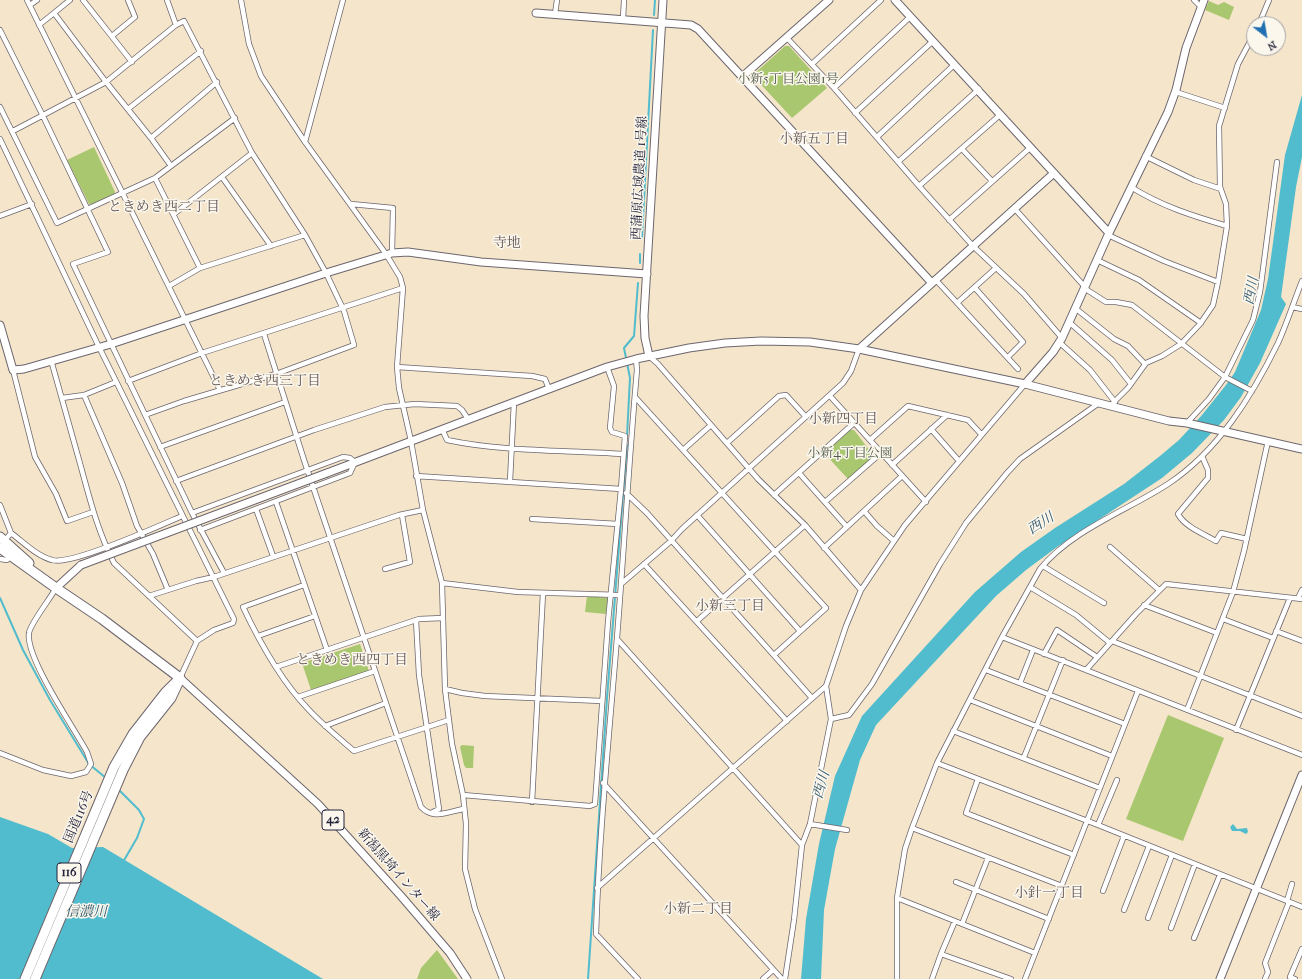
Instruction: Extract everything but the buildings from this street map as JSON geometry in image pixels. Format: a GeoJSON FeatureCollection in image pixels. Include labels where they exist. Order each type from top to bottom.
{"type":"FeatureCollection","features":[{"type":"Feature","properties":{"kind":"highway"},"geometry":{"type":"LineString","coordinates":[[4,540],[11,556],[102,619],[180,678]]}},
{"type":"Feature","properties":{"kind":"highway"},"geometry":{"type":"LineString","coordinates":[[4,540],[56,588]]}},
{"type":"Feature","properties":{"kind":"highway","name":"国道116号"},"geometry":{"type":"LineString","coordinates":[[25,979],[114,767],[133,734],[165,693],[180,678]]}},
{"type":"Feature","properties":{"kind":"highway","name":"国道116号"},"geometry":{"type":"LineString","coordinates":[[35,979],[123,770],[140,737],[171,698],[180,678]]}},
{"type":"Feature","properties":{"kind":"street"},"geometry":{"type":"LineString","coordinates":[[27,0],[220,390]]}},
{"type":"Feature","properties":{"kind":"street"},"geometry":{"type":"LineString","coordinates":[[30,5],[37,0]]}},
{"type":"Feature","properties":{"kind":"street"},"geometry":{"type":"LineString","coordinates":[[39,25],[70,0]]}},
{"type":"Feature","properties":{"kind":"street"},"geometry":{"type":"LineString","coordinates":[[83,0],[132,62]]}},
{"type":"Feature","properties":{"kind":"street"},"geometry":{"type":"LineString","coordinates":[[112,36],[135,17],[128,0]]}},
{"type":"Feature","properties":{"kind":"street"},"geometry":{"type":"LineString","coordinates":[[167,0],[176,25]]}},
{"type":"Feature","properties":{"kind":"street"},"geometry":{"type":"LineString","coordinates":[[241,0],[249,44],[261,76],[305,142],[389,253],[400,277],[403,288],[397,367],[423,510],[442,583],[444,688],[463,795],[463,808],[466,824],[465,869],[469,890],[502,979]]}},
{"type":"Feature","properties":{"kind":"street"},"geometry":{"type":"LineString","coordinates":[[305,142],[343,0]]}},
{"type":"Feature","properties":{"kind":"street"},"geometry":{"type":"LineString","coordinates":[[555,14],[556,0]]}},
{"type":"Feature","properties":{"kind":"street"},"geometry":{"type":"LineString","coordinates":[[623,19],[624,0]]}},
{"type":"Feature","properties":{"kind":"street","name":"西蒲原広域農道 1号線"},"geometry":{"type":"LineString","coordinates":[[650,356],[644,329],[663,0]]}},
{"type":"Feature","properties":{"kind":"street"},"geometry":{"type":"LineString","coordinates":[[744,76],[829,0]]}},
{"type":"Feature","properties":{"kind":"street"},"geometry":{"type":"LineString","coordinates":[[812,64],[881,0]]}},
{"type":"Feature","properties":{"kind":"street"},"geometry":{"type":"LineString","coordinates":[[895,0],[979,89],[1108,234],[1164,262],[1218,282]]}},
{"type":"Feature","properties":{"kind":"street"},"geometry":{"type":"LineString","coordinates":[[785,979],[794,920],[802,845],[810,824],[831,719],[826,686],[846,626],[861,590],[905,525],[1025,384],[1060,340],[1085,288],[1108,234],[1145,156],[1168,112],[1176,92],[1186,48],[1202,3],[1194,0]]}},
{"type":"Feature","properties":{"kind":"street"},"geometry":{"type":"LineString","coordinates":[[1262,16],[1269,0]]}},
{"type":"Feature","properties":{"kind":"street"},"geometry":{"type":"LineString","coordinates":[[54,13],[171,166]]}},
{"type":"Feature","properties":{"kind":"street"},"geometry":{"type":"LineString","coordinates":[[536,13],[623,19],[691,26],[698,29],[744,76],[933,281],[957,303],[1018,368]]}},
{"type":"Feature","properties":{"kind":"street"},"geometry":{"type":"LineString","coordinates":[[834,88],[910,17]]}},
{"type":"Feature","properties":{"kind":"street"},"geometry":{"type":"LineString","coordinates":[[12,131],[76,99],[106,82],[176,25],[184,21],[217,82],[252,153],[305,235],[326,272],[342,307],[354,345],[276,374],[145,414]]}},
{"type":"Feature","properties":{"kind":"street"},"geometry":{"type":"LineString","coordinates":[[0,30],[89,208],[108,252],[73,264],[176,481],[200,530],[224,573]]}},
{"type":"Feature","properties":{"kind":"street"},"geometry":{"type":"LineString","coordinates":[[787,38],[834,88],[973,246],[1024,294],[1060,340],[1090,370],[1113,403]]}},
{"type":"Feature","properties":{"kind":"street"},"geometry":{"type":"LineString","coordinates":[[855,113],[933,41]]}},
{"type":"Feature","properties":{"kind":"street"},"geometry":{"type":"LineString","coordinates":[[1113,403],[1131,384],[1145,364],[1181,344],[1201,323],[1213,305],[1227,226],[1226,204],[1221,189],[1218,150],[1219,126],[1238,64],[1246,49]]}},
{"type":"Feature","properties":{"kind":"street"},"geometry":{"type":"LineString","coordinates":[[128,109],[201,51]]}},
{"type":"Feature","properties":{"kind":"street"},"geometry":{"type":"LineString","coordinates":[[877,137],[955,64]]}},
{"type":"Feature","properties":{"kind":"street"},"geometry":{"type":"LineString","coordinates":[[151,138],[217,82]]}},
{"type":"Feature","properties":{"kind":"street"},"geometry":{"type":"LineString","coordinates":[[898,162],[979,89]]}},
{"type":"Feature","properties":{"kind":"street"},"geometry":{"type":"LineString","coordinates":[[1176,92],[1225,108]]}},
{"type":"Feature","properties":{"kind":"street"},"geometry":{"type":"LineString","coordinates":[[0,107],[57,223],[155,178],[235,118]]}},
{"type":"Feature","properties":{"kind":"street"},"geometry":{"type":"LineString","coordinates":[[919,186],[1001,114]]}},
{"type":"Feature","properties":{"kind":"street"},"geometry":{"type":"LineString","coordinates":[[0,139],[116,382],[234,619],[233,623],[214,630],[197,641],[180,678]]}},
{"type":"Feature","properties":{"kind":"street"},"geometry":{"type":"LineString","coordinates":[[949,220],[1031,147]]}},
{"type":"Feature","properties":{"kind":"street"},"geometry":{"type":"LineString","coordinates":[[962,149],[992,181]]}},
{"type":"Feature","properties":{"kind":"street"},"geometry":{"type":"LineString","coordinates":[[174,214],[252,153]]}},
{"type":"Feature","properties":{"kind":"street"},"geometry":{"type":"LineString","coordinates":[[1145,156],[1194,180],[1221,189]]}},
{"type":"Feature","properties":{"kind":"street"},"geometry":{"type":"LineString","coordinates":[[1187,423],[1209,399],[1225,377],[1253,320],[1260,292],[1277,162]]}},
{"type":"Feature","properties":{"kind":"street"},"geometry":{"type":"LineString","coordinates":[[621,584],[671,541],[697,515],[830,396],[848,377],[859,349],[1054,173]]}},
{"type":"Feature","properties":{"kind":"street"},"geometry":{"type":"LineString","coordinates":[[222,177],[270,246]]}},
{"type":"Feature","properties":{"kind":"street"},"geometry":{"type":"LineString","coordinates":[[155,178],[200,268]]}},
{"type":"Feature","properties":{"kind":"street"},"geometry":{"type":"LineString","coordinates":[[1131,187],[1156,201],[1188,214],[1227,226]]}},
{"type":"Feature","properties":{"kind":"street"},"geometry":{"type":"LineString","coordinates":[[0,216],[32,204]]}},
{"type":"Feature","properties":{"kind":"street"},"geometry":{"type":"LineString","coordinates":[[351,204],[393,208],[389,253]]}},
{"type":"Feature","properties":{"kind":"street"},"geometry":{"type":"LineString","coordinates":[[1015,209],[1085,288],[1106,302],[1132,304],[1181,344],[1225,377],[1235,384],[1250,390]]}},
{"type":"Feature","properties":{"kind":"street"},"geometry":{"type":"LineString","coordinates":[[169,286],[200,268],[305,235]]}},
{"type":"Feature","properties":{"kind":"street"},"geometry":{"type":"LineString","coordinates":[[13,370],[24,369],[111,344],[326,272],[389,253],[408,252],[482,262],[647,274]]}},
{"type":"Feature","properties":{"kind":"street"},"geometry":{"type":"LineString","coordinates":[[1097,260],[1140,280],[1201,323]]}},
{"type":"Feature","properties":{"kind":"street"},"geometry":{"type":"LineString","coordinates":[[957,303],[996,268]]}},
{"type":"Feature","properties":{"kind":"street"},"geometry":{"type":"LineString","coordinates":[[897,979],[897,898],[905,849],[912,828],[938,763],[953,731],[1002,637],[1030,588],[1043,566],[1070,542],[1169,483],[1202,456],[1250,390],[1278,342],[1302,281]]}},
{"type":"Feature","properties":{"kind":"street"},"geometry":{"type":"LineString","coordinates":[[128,381],[202,353],[403,288]]}},
{"type":"Feature","properties":{"kind":"street"},"geometry":{"type":"LineString","coordinates":[[975,288],[1023,342],[1008,357]]}},
{"type":"Feature","properties":{"kind":"street"},"geometry":{"type":"LineString","coordinates":[[1292,307],[1302,309]]}},
{"type":"Feature","properties":{"kind":"street"},"geometry":{"type":"LineString","coordinates":[[1075,308],[1114,339],[1128,346],[1145,364]]}},
{"type":"Feature","properties":{"kind":"street"},"geometry":{"type":"LineString","coordinates":[[1069,322],[1112,360],[1131,384]]}},
{"type":"Feature","properties":{"kind":"street"},"geometry":{"type":"LineString","coordinates":[[0,325],[35,457],[56,494],[67,521],[93,512]]}},
{"type":"Feature","properties":{"kind":"street"},"geometry":{"type":"LineString","coordinates":[[264,334],[296,437],[421,807],[430,814],[436,815],[463,808]]}},
{"type":"Feature","properties":{"kind":"street"},"geometry":{"type":"LineString","coordinates":[[0,753],[42,770],[71,776],[86,772],[91,764],[88,752],[38,668],[28,641],[29,631],[56,588],[81,565],[411,440],[607,368],[636,359],[689,348],[761,341],[810,342],[859,349],[1025,384],[1099,404],[1113,403],[1169,421],[1187,423],[1302,449]]}},
{"type":"Feature","properties":{"kind":"street"},"geometry":{"type":"LineString","coordinates":[[650,356],[774,496],[805,525],[861,590]]}},
{"type":"Feature","properties":{"kind":"street"},"geometry":{"type":"LineString","coordinates":[[636,359],[635,398],[626,493],[617,639],[604,783],[597,888],[596,934],[638,979]]}},
{"type":"Feature","properties":{"kind":"street"},"geometry":{"type":"LineString","coordinates":[[51,360],[93,512],[106,547],[114,563],[197,641]]}},
{"type":"Feature","properties":{"kind":"street"},"geometry":{"type":"LineString","coordinates":[[397,367],[532,376],[545,379],[549,389]]}},
{"type":"Feature","properties":{"kind":"street"},"geometry":{"type":"LineString","coordinates":[[463,795],[590,806],[595,804],[598,782],[602,701],[625,436],[612,432],[610,428],[614,386],[607,368]]}},
{"type":"Feature","properties":{"kind":"street"},"geometry":{"type":"LineString","coordinates":[[62,398],[84,395],[116,382]]}},
{"type":"Feature","properties":{"kind":"street"},"geometry":{"type":"LineString","coordinates":[[84,395],[142,534],[168,590]]}},
{"type":"Feature","properties":{"kind":"street"},"geometry":{"type":"LineString","coordinates":[[727,443],[779,396],[786,395],[806,417]]}},
{"type":"Feature","properties":{"kind":"street"},"geometry":{"type":"LineString","coordinates":[[830,396],[926,502]]}},
{"type":"Feature","properties":{"kind":"street"},"geometry":{"type":"LineString","coordinates":[[635,398],[826,608],[774,656]]}},
{"type":"Feature","properties":{"kind":"street"},"geometry":{"type":"LineString","coordinates":[[160,447],[285,402]]}},
{"type":"Feature","properties":{"kind":"street"},"geometry":{"type":"LineString","coordinates":[[510,481],[514,402]]}},
{"type":"Feature","properties":{"kind":"street"},"geometry":{"type":"LineString","coordinates":[[176,481],[296,437],[385,407],[403,404],[456,406],[462,410],[468,420]]}},
{"type":"Feature","properties":{"kind":"street"},"geometry":{"type":"LineString","coordinates":[[831,719],[849,715],[872,684],[936,571],[966,523],[1007,473],[1020,459],[1099,404]]}},
{"type":"Feature","properties":{"kind":"street"},"geometry":{"type":"LineString","coordinates":[[870,440],[908,406],[968,420],[981,434]]}},
{"type":"Feature","properties":{"kind":"street"},"geometry":{"type":"LineString","coordinates":[[892,465],[946,415]]}},
{"type":"Feature","properties":{"kind":"street"},"geometry":{"type":"LineString","coordinates":[[774,496],[854,423]]}},
{"type":"Feature","properties":{"kind":"street"},"geometry":{"type":"LineString","coordinates":[[683,450],[711,425]]}},
{"type":"Feature","properties":{"kind":"street"},"geometry":{"type":"LineString","coordinates":[[442,429],[447,440],[512,447],[623,454]]}},
{"type":"Feature","properties":{"kind":"street"},"geometry":{"type":"LineString","coordinates":[[931,429],[959,461]]}},
{"type":"Feature","properties":{"kind":"street"},"geometry":{"type":"LineString","coordinates":[[1187,710],[1233,592],[1247,539],[1268,441]]}},
{"type":"Feature","properties":{"kind":"street"},"geometry":{"type":"LineString","coordinates":[[825,502],[881,453]]}},
{"type":"Feature","properties":{"kind":"street"},"geometry":{"type":"LineString","coordinates":[[1202,456],[1208,470],[1208,478],[1178,514],[1180,518],[1190,527],[1216,541],[1221,533],[1247,539]]}},
{"type":"Feature","properties":{"kind":"street"},"geometry":{"type":"LineString","coordinates":[[192,513],[343,458],[350,458],[355,462]]}},
{"type":"Feature","properties":{"kind":"street"},"geometry":{"type":"LineString","coordinates":[[200,530],[350,473],[355,462]]}},
{"type":"Feature","properties":{"kind":"street"},"geometry":{"type":"LineString","coordinates":[[799,473],[847,527]]}},
{"type":"Feature","properties":{"kind":"street"},"geometry":{"type":"LineString","coordinates":[[416,476],[621,489]]}},
{"type":"Feature","properties":{"kind":"street"},"geometry":{"type":"LineString","coordinates":[[824,548],[902,476]]}},
{"type":"Feature","properties":{"kind":"street"},"geometry":{"type":"LineString","coordinates":[[626,493],[812,698]]}},
{"type":"Feature","properties":{"kind":"street"},"geometry":{"type":"LineString","coordinates":[[276,502],[327,650]]}},
{"type":"Feature","properties":{"kind":"street"},"geometry":{"type":"LineString","coordinates":[[0,505],[6,521],[4,540],[53,561],[72,559],[142,534],[182,516]]}},
{"type":"Feature","properties":{"kind":"street"},"geometry":{"type":"LineString","coordinates":[[256,509],[273,556]]}},
{"type":"Feature","properties":{"kind":"street"},"geometry":{"type":"LineString","coordinates":[[150,596],[214,577],[273,556],[402,515],[423,510]]}},
{"type":"Feature","properties":{"kind":"street"},"geometry":{"type":"LineString","coordinates":[[864,511],[877,526],[894,541]]}},
{"type":"Feature","properties":{"kind":"street"},"geometry":{"type":"LineString","coordinates":[[385,569],[410,562],[402,515]]}},
{"type":"Feature","properties":{"kind":"street"},"geometry":{"type":"LineString","coordinates":[[697,515],[800,631]]}},
{"type":"Feature","properties":{"kind":"street"},"geometry":{"type":"LineString","coordinates":[[0,519],[6,521]]}},
{"type":"Feature","properties":{"kind":"street"},"geometry":{"type":"LineString","coordinates":[[532,519],[618,524]]}},
{"type":"Feature","properties":{"kind":"street"},"geometry":{"type":"LineString","coordinates":[[697,621],[805,525]]}},
{"type":"Feature","properties":{"kind":"street"},"geometry":{"type":"LineString","coordinates":[[1110,547],[1159,590]]}},
{"type":"Feature","properties":{"kind":"street"},"geometry":{"type":"LineString","coordinates":[[0,559],[7,560],[11,556]]}},
{"type":"Feature","properties":{"kind":"street"},"geometry":{"type":"LineString","coordinates":[[644,564],[787,721]]}},
{"type":"Feature","properties":{"kind":"street"},"geometry":{"type":"LineString","coordinates":[[1043,566],[1104,603]]}},
{"type":"Feature","properties":{"kind":"street"},"geometry":{"type":"LineString","coordinates":[[442,583],[543,593],[611,596],[620,595]]}},
{"type":"Feature","properties":{"kind":"street"},"geometry":{"type":"LineString","coordinates":[[1086,670],[1144,605],[1166,584],[1300,599],[1302,590]]}},
{"type":"Feature","properties":{"kind":"street"},"geometry":{"type":"LineString","coordinates":[[304,586],[243,607],[276,666],[308,710],[325,726],[354,751],[449,720]]}},
{"type":"Feature","properties":{"kind":"street"},"geometry":{"type":"LineString","coordinates":[[1030,588],[1076,615],[1111,642],[1302,716]]}},
{"type":"Feature","properties":{"kind":"street"},"geometry":{"type":"LineString","coordinates":[[532,802],[543,593]]}},
{"type":"Feature","properties":{"kind":"street"},"geometry":{"type":"LineString","coordinates":[[1236,730],[1290,598]]}},
{"type":"Feature","properties":{"kind":"street"},"geometry":{"type":"LineString","coordinates":[[1144,605],[1217,633]]}},
{"type":"Feature","properties":{"kind":"street"},"geometry":{"type":"LineString","coordinates":[[258,636],[315,616]]}},
{"type":"Feature","properties":{"kind":"street"},"geometry":{"type":"LineString","coordinates":[[276,666],[416,620],[443,618]]}},
{"type":"Feature","properties":{"kind":"street"},"geometry":{"type":"LineString","coordinates":[[1222,619],[1274,638]]}},
{"type":"Feature","properties":{"kind":"street"},"geometry":{"type":"LineString","coordinates":[[416,620],[419,675],[439,809],[430,814]]}},
{"type":"Feature","properties":{"kind":"street"},"geometry":{"type":"LineString","coordinates":[[1044,654],[1057,630],[1097,657]]}},
{"type":"Feature","properties":{"kind":"street"},"geometry":{"type":"LineString","coordinates":[[1276,631],[1302,641]]}},
{"type":"Feature","properties":{"kind":"street"},"geometry":{"type":"LineString","coordinates":[[1002,637],[1302,755]]}},
{"type":"Feature","properties":{"kind":"street"},"geometry":{"type":"LineString","coordinates":[[617,639],[802,845]]}},
{"type":"Feature","properties":{"kind":"street"},"geometry":{"type":"LineString","coordinates":[[1020,683],[1033,650]]}},
{"type":"Feature","properties":{"kind":"street"},"geometry":{"type":"LineString","coordinates":[[1024,758],[1063,660]]}},
{"type":"Feature","properties":{"kind":"street"},"geometry":{"type":"LineString","coordinates":[[986,670],[1125,724]]}},
{"type":"Feature","properties":{"kind":"street"},"geometry":{"type":"LineString","coordinates":[[298,697],[375,671]]}},
{"type":"Feature","properties":{"kind":"street","name":"新潟黒埼インター線"},"geometry":{"type":"LineString","coordinates":[[180,678],[318,804],[450,953],[467,979]]}},
{"type":"Feature","properties":{"kind":"street"},"geometry":{"type":"LineString","coordinates":[[597,888],[826,686]]}},
{"type":"Feature","properties":{"kind":"street"},"geometry":{"type":"LineString","coordinates":[[444,688],[478,695],[602,701]]}},
{"type":"Feature","properties":{"kind":"street"},"geometry":{"type":"LineString","coordinates":[[1025,979],[1138,691]]}},
{"type":"Feature","properties":{"kind":"street"},"geometry":{"type":"LineString","coordinates":[[970,700],[1112,756]]}},
{"type":"Feature","properties":{"kind":"street"},"geometry":{"type":"LineString","coordinates":[[325,726],[386,703]]}},
{"type":"Feature","properties":{"kind":"street"},"geometry":{"type":"LineString","coordinates":[[953,731],[1100,788]]}},
{"type":"Feature","properties":{"kind":"street"},"geometry":{"type":"LineString","coordinates":[[938,763],[1098,825],[1302,907]]}},
{"type":"Feature","properties":{"kind":"street"},"geometry":{"type":"LineString","coordinates":[[1220,979],[1302,775]]}},
{"type":"Feature","properties":{"kind":"street"},"geometry":{"type":"LineString","coordinates":[[978,779],[966,813],[1074,855]]}},
{"type":"Feature","properties":{"kind":"street"},"geometry":{"type":"LineString","coordinates":[[1098,825],[1117,780]]}},
{"type":"Feature","properties":{"kind":"street"},"geometry":{"type":"LineString","coordinates":[[598,782],[604,783],[782,979]]}},
{"type":"Feature","properties":{"kind":"street"},"geometry":{"type":"LineString","coordinates":[[810,824],[847,830]]}},
{"type":"Feature","properties":{"kind":"street"},"geometry":{"type":"LineString","coordinates":[[912,828],[1062,886]]}},
{"type":"Feature","properties":{"kind":"street"},"geometry":{"type":"LineString","coordinates":[[1103,891],[1124,836]]}},
{"type":"Feature","properties":{"kind":"street"},"geometry":{"type":"LineString","coordinates":[[1124,910],[1149,846]]}},
{"type":"Feature","properties":{"kind":"street"},"geometry":{"type":"LineString","coordinates":[[1148,918],[1172,855]]}},
{"type":"Feature","properties":{"kind":"street"},"geometry":{"type":"LineString","coordinates":[[962,924],[988,858]]}},
{"type":"Feature","properties":{"kind":"street"},"geometry":{"type":"LineString","coordinates":[[1170,928],[1195,864]]}},
{"type":"Feature","properties":{"kind":"street"},"geometry":{"type":"LineString","coordinates":[[1194,938],[1220,874]]}},
{"type":"Feature","properties":{"kind":"street"},"geometry":{"type":"LineString","coordinates":[[956,882],[1049,919]]}},
{"type":"Feature","properties":{"kind":"street"},"geometry":{"type":"LineString","coordinates":[[1265,979],[1268,972],[1264,963],[1288,901],[1292,884]]}},
{"type":"Feature","properties":{"kind":"street"},"geometry":{"type":"LineString","coordinates":[[897,898],[1035,953]]}},
{"type":"Feature","properties":{"kind":"street"},"geometry":{"type":"LineString","coordinates":[[932,979],[954,921]]}},
{"type":"Feature","properties":{"kind":"street"},"geometry":{"type":"LineString","coordinates":[[1294,979],[1290,977],[1302,949]]}},
{"type":"Feature","properties":{"kind":"street"},"geometry":{"type":"LineString","coordinates":[[941,954],[1011,979]]}},
{"type":"Feature","properties":{"kind":"street"},"geometry":{"type":"LineString","coordinates":[[763,979],[773,970]]}},
{"type":"Feature","properties":{"kind":"green space"},"geometry":{"type":"Polygon","coordinates":[[[1209,1],[1218,5],[1224,2],[1234,7],[1229,20],[1205,10],[1209,1]]]}},
{"type":"Feature","properties":{"kind":"green space","name":"小新5丁目公園1号"},"geometry":{"type":"Polygon","coordinates":[[[785,46],[789,46],[827,88],[792,118],[754,77],[754,74],[785,46]]]}},
{"type":"Feature","properties":{"kind":"green space"},"geometry":{"type":"Polygon","coordinates":[[[94,147],[115,192],[114,194],[92,205],[89,204],[67,160],[94,147]]]}},
{"type":"Feature","properties":{"kind":"green space","name":"小新4丁目公園"},"geometry":{"type":"Polygon","coordinates":[[[850,430],[854,430],[874,456],[848,479],[824,453],[850,430]]]}},
{"type":"Feature","properties":{"kind":"green space"},"geometry":{"type":"Polygon","coordinates":[[[587,596],[608,598],[606,614],[585,612],[587,596]]]}},
{"type":"Feature","properties":{"kind":"green space"},"geometry":{"type":"Polygon","coordinates":[[[360,644],[369,671],[311,690],[302,663],[360,644]]]}},
{"type":"Feature","properties":{"kind":"green space"},"geometry":{"type":"Polygon","coordinates":[[[1168,715],[1224,738],[1183,841],[1126,819],[1168,715]]]}},
{"type":"Feature","properties":{"kind":"green space"},"geometry":{"type":"Polygon","coordinates":[[[462,745],[474,746],[473,768],[466,768],[464,765],[460,747],[462,745]]]}},
{"type":"Feature","properties":{"kind":"green space"},"geometry":{"type":"Polygon","coordinates":[[[437,950],[458,979],[417,979],[421,968],[437,950]]]}},
{"type":"Feature","properties":{"kind":"water"},"geometry":{"type":"Polygon","coordinates":[[[1302,95],[1302,157],[1296,187],[1281,297],[1286,304],[1260,363],[1241,397],[1224,420],[1192,453],[1162,478],[1057,547],[1026,570],[996,596],[876,725],[860,760],[835,849],[824,910],[821,979],[801,979],[806,919],[819,844],[835,776],[862,716],[975,592],[1021,552],[1055,528],[1124,484],[1179,440],[1202,415],[1235,372],[1261,310],[1268,279],[1285,155],[1302,95]]]}},
{"type":"Feature","properties":{"kind":"water","name":"信濃川"},"geometry":{"type":"Polygon","coordinates":[[[0,817],[48,834],[72,848],[103,847],[323,979],[0,979],[0,817]]]}},
{"type":"Feature","properties":{"kind":"water"},"geometry":{"type":"Polygon","coordinates":[[[1233,824],[1237,829],[1247,828],[1248,832],[1246,834],[1240,831],[1232,831],[1230,827],[1233,824]]]}},
{"type":"Feature","properties":{"kind":"waterway"},"geometry":{"type":"LineString","coordinates":[[654,15],[655,0]]}},
{"type":"Feature","properties":{"kind":"waterway"},"geometry":{"type":"LineString","coordinates":[[642,237],[653,30]]}},
{"type":"Feature","properties":{"kind":"waterway"},"geometry":{"type":"LineString","coordinates":[[640,254],[640,263]]}},
{"type":"Feature","properties":{"kind":"waterway"},"geometry":{"type":"LineString","coordinates":[[627,436],[630,378],[624,348],[634,336],[638,283]]}},
{"type":"Feature","properties":{"kind":"waterway"},"geometry":{"type":"LineString","coordinates":[[588,979],[607,698],[627,445]]}},
{"type":"Feature","properties":{"kind":"waterway"},"geometry":{"type":"LineString","coordinates":[[0,598],[23,650],[50,700],[89,764],[106,778]]}},
{"type":"Feature","properties":{"kind":"waterway"},"geometry":{"type":"LineString","coordinates":[[118,789],[139,810],[144,819],[137,838],[123,862]]}},
{"type":"Feature","properties":{"kind":"district","name":"小新五丁目"},"geometry":{"type":"Point","coordinates":[814,140]}},
{"type":"Feature","properties":{"kind":"district","name":"ときめき西二丁目"},"geometry":{"type":"Point","coordinates":[164,208]}},
{"type":"Feature","properties":{"kind":"district","name":"寺地"},"geometry":{"type":"Point","coordinates":[507,244]}},
{"type":"Feature","properties":{"kind":"district","name":"ときめき西三丁目"},"geometry":{"type":"Point","coordinates":[265,382]}},
{"type":"Feature","properties":{"kind":"district","name":"小新四丁目"},"geometry":{"type":"Point","coordinates":[843,420]}},
{"type":"Feature","properties":{"kind":"district","name":"小新三丁目"},"geometry":{"type":"Point","coordinates":[730,607]}},
{"type":"Feature","properties":{"kind":"district","name":"ときめき西四丁目"},"geometry":{"type":"Point","coordinates":[352,661]}},
{"type":"Feature","properties":{"kind":"district","name":"小針一丁目"},"geometry":{"type":"Point","coordinates":[1049,894]}},
{"type":"Feature","properties":{"kind":"district","name":"小新二丁目"},"geometry":{"type":"Point","coordinates":[698,910]}},
{"type":"Feature","properties":{"kind":"water label","name":"西川"},"geometry":{"type":"Point","coordinates":[1252,291]}},
{"type":"Feature","properties":{"kind":"water label","name":"西川"},"geometry":{"type":"Point","coordinates":[1041,524]}},
{"type":"Feature","properties":{"kind":"water label","name":"西川"},"geometry":{"type":"Point","coordinates":[822,785]}}]}
